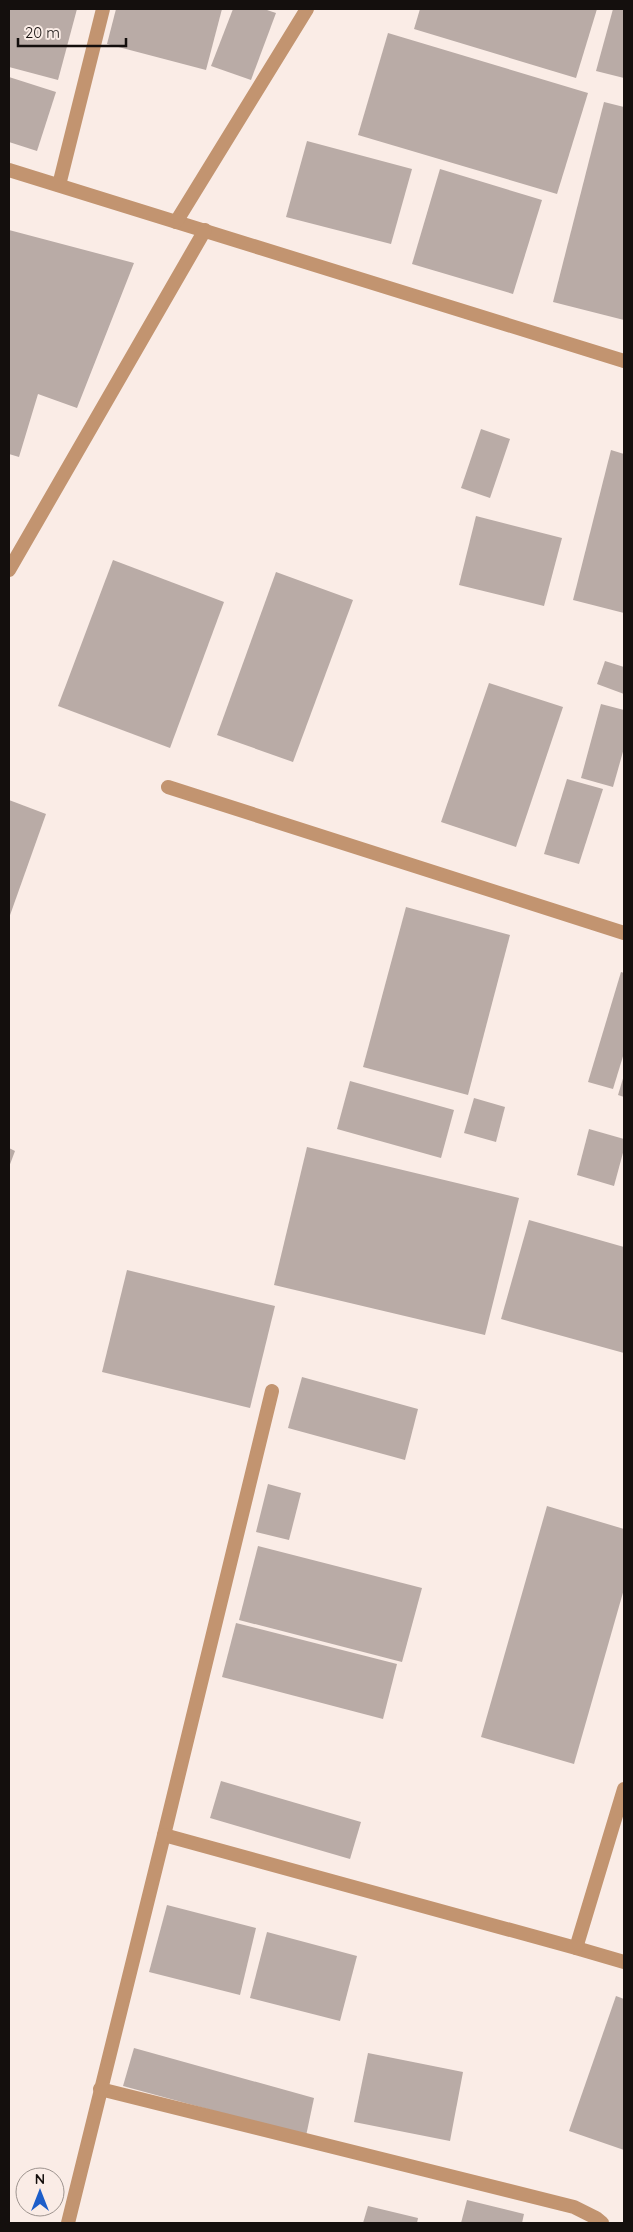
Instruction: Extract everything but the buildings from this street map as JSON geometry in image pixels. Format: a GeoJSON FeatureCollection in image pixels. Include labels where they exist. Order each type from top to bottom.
{"type":"FeatureCollection","features":[{"type":"Feature","properties":{"kind":"street"},"geometry":{"type":"LineString","coordinates":[[59,185],[104,9]]}},
{"type":"Feature","properties":{"kind":"street"},"geometry":{"type":"LineString","coordinates":[[176,222],[306,9]]}},
{"type":"Feature","properties":{"kind":"street"},"geometry":{"type":"LineString","coordinates":[[9,170],[624,361]]}},
{"type":"Feature","properties":{"kind":"street"},"geometry":{"type":"LineString","coordinates":[[9,570],[204,230]]}},
{"type":"Feature","properties":{"kind":"street"},"geometry":{"type":"LineString","coordinates":[[168,787],[624,933]]}},
{"type":"Feature","properties":{"kind":"street"},"geometry":{"type":"LineString","coordinates":[[68,2223],[272,1391]]}},
{"type":"Feature","properties":{"kind":"street"},"geometry":{"type":"LineString","coordinates":[[576,1948],[624,1789]]}},
{"type":"Feature","properties":{"kind":"street"},"geometry":{"type":"LineString","coordinates":[[164,1835],[624,1962]]}},
{"type":"Feature","properties":{"kind":"street"},"geometry":{"type":"LineString","coordinates":[[100,2089],[574,2207],[602,2223]]}}]}
